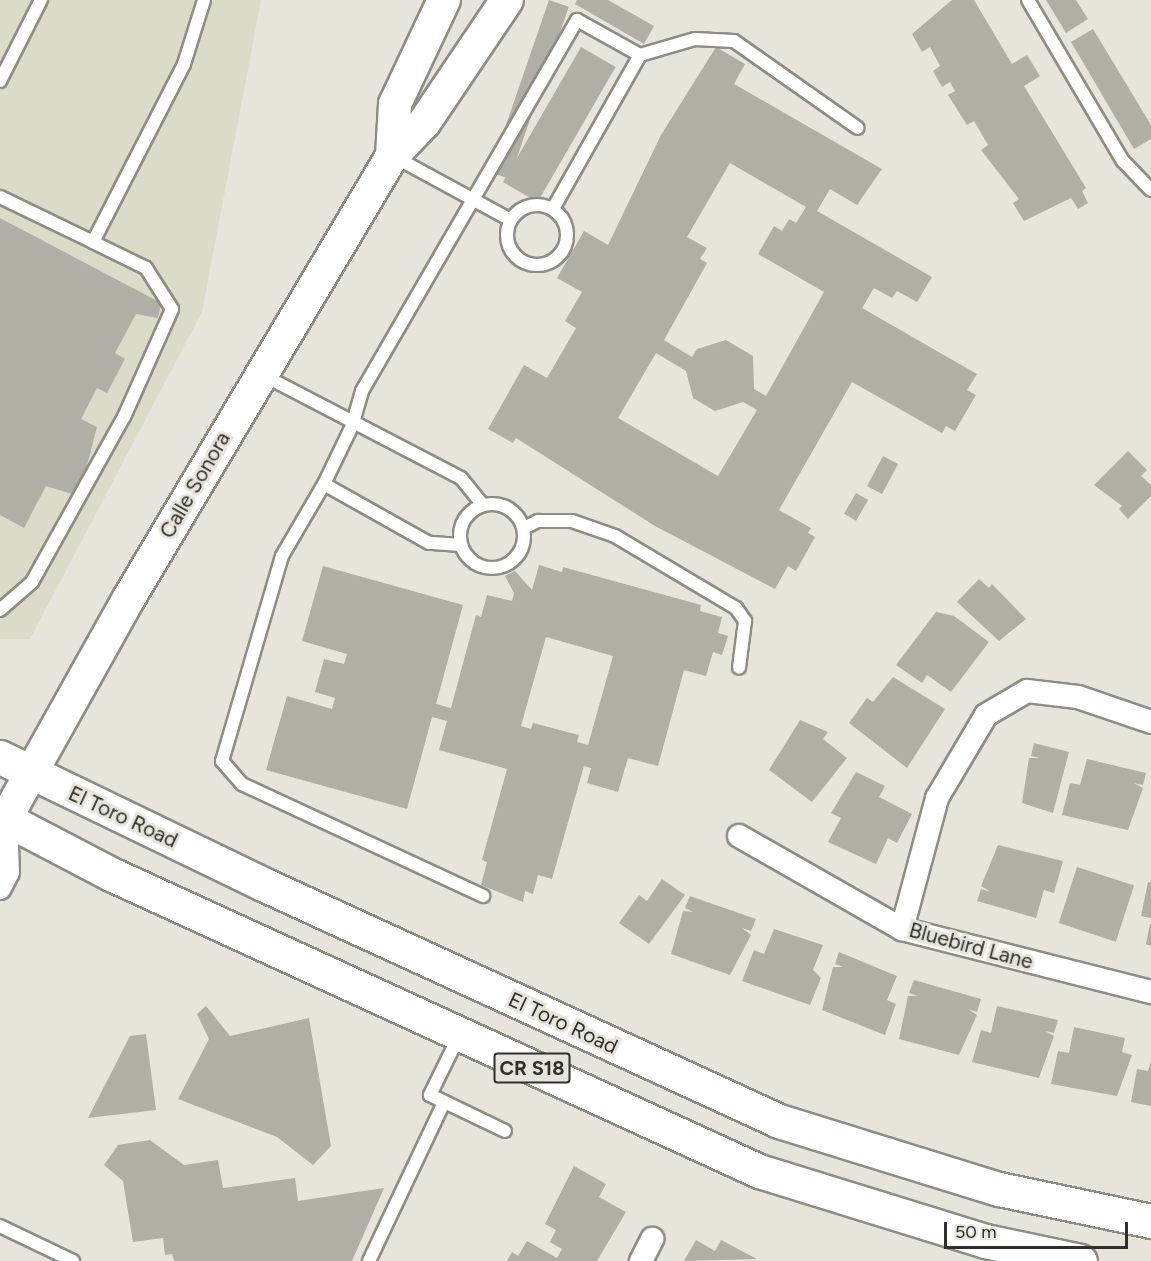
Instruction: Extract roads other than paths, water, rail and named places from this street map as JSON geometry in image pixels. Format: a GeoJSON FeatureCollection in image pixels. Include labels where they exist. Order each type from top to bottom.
{"type":"FeatureCollection","features":[{"type":"Feature","properties":{"kind":"main road","name":"El Toro Road"},"geometry":{"type":"LineString","coordinates":[[0,757],[33,775],[779,1120],[999,1189],[1151,1221]]}},
{"type":"Feature","properties":{"kind":"main road","name":"CR S18"},"geometry":{"type":"LineString","coordinates":[[2,818],[113,875],[759,1171],[985,1241],[1080,1261]]}},
{"type":"Feature","properties":{"kind":"street","name":"Calle Sonora"},"geometry":{"type":"LineString","coordinates":[[392,156],[395,104],[444,0]]}},
{"type":"Feature","properties":{"kind":"street","name":"Calle Sonora"},"geometry":{"type":"LineString","coordinates":[[2,818],[33,775],[129,598],[260,374],[392,156],[424,123],[507,0]]}},
{"type":"Feature","properties":{"kind":"street"},"geometry":{"type":"LineString","coordinates":[[902,929],[937,798],[986,715],[1027,691],[1078,697],[1151,722]]}},
{"type":"Feature","properties":{"kind":"street"},"geometry":{"type":"LineString","coordinates":[[0,888],[8,872],[2,818]]}},
{"type":"Feature","properties":{"kind":"street","name":"Bluebird Lane"},"geometry":{"type":"LineString","coordinates":[[740,836],[902,929],[1151,992]]}},
{"type":"Feature","properties":{"kind":"street"},"geometry":{"type":"LineString","coordinates":[[641,1261],[652,1239]]}},
{"type":"Feature","properties":{"kind":"lane"},"geometry":{"type":"LineString","coordinates":[[0,81],[41,0]]}},
{"type":"Feature","properties":{"kind":"lane"},"geometry":{"type":"LineString","coordinates":[[93,242],[184,64],[204,0]]}},
{"type":"Feature","properties":{"kind":"lane"},"geometry":{"type":"LineString","coordinates":[[1028,0],[1123,161],[1151,190]]}},
{"type":"Feature","properties":{"kind":"lane"},"geometry":{"type":"LineString","coordinates":[[483,896],[242,784],[222,761],[282,556],[324,484],[352,426],[362,391],[577,20],[640,55]]}},
{"type":"Feature","properties":{"kind":"lane"},"geometry":{"type":"LineString","coordinates":[[553,209],[640,55],[695,39],[734,41],[858,128]]}},
{"type":"Feature","properties":{"kind":"lane"},"geometry":{"type":"LineString","coordinates":[[392,156],[474,198],[511,220]]}},
{"type":"Feature","properties":{"kind":"lane"},"geometry":{"type":"LineString","coordinates":[[0,197],[146,268],[172,309],[124,417],[32,582],[0,610]]}},
{"type":"Feature","properties":{"kind":"lane"},"geometry":{"type":"LineString","coordinates":[[530,206],[553,209],[562,217],[568,240],[556,260],[545,265],[533,266],[513,254],[507,243],[511,220],[530,206]]}},
{"type":"Feature","properties":{"kind":"lane"},"geometry":{"type":"LineString","coordinates":[[260,374],[352,426],[390,439],[461,478],[483,505]]}},
{"type":"Feature","properties":{"kind":"lane"},"geometry":{"type":"LineString","coordinates":[[324,484],[429,543],[460,545]]}},
{"type":"Feature","properties":{"kind":"lane"},"geometry":{"type":"LineString","coordinates":[[483,505],[508,508],[524,528],[520,553],[500,568],[475,565],[460,545],[463,520],[483,505]]}},
{"type":"Feature","properties":{"kind":"lane"},"geometry":{"type":"LineString","coordinates":[[524,528],[538,521],[572,521],[615,536],[736,608],[745,621],[739,668]]}},
{"type":"Feature","properties":{"kind":"lane"},"geometry":{"type":"LineString","coordinates":[[460,1034],[430,1095],[505,1131]]}},
{"type":"Feature","properties":{"kind":"lane"},"geometry":{"type":"LineString","coordinates":[[369,1261],[444,1102]]}},
{"type":"Feature","properties":{"kind":"lane"},"geometry":{"type":"LineString","coordinates":[[0,1226],[73,1261]]}}]}
